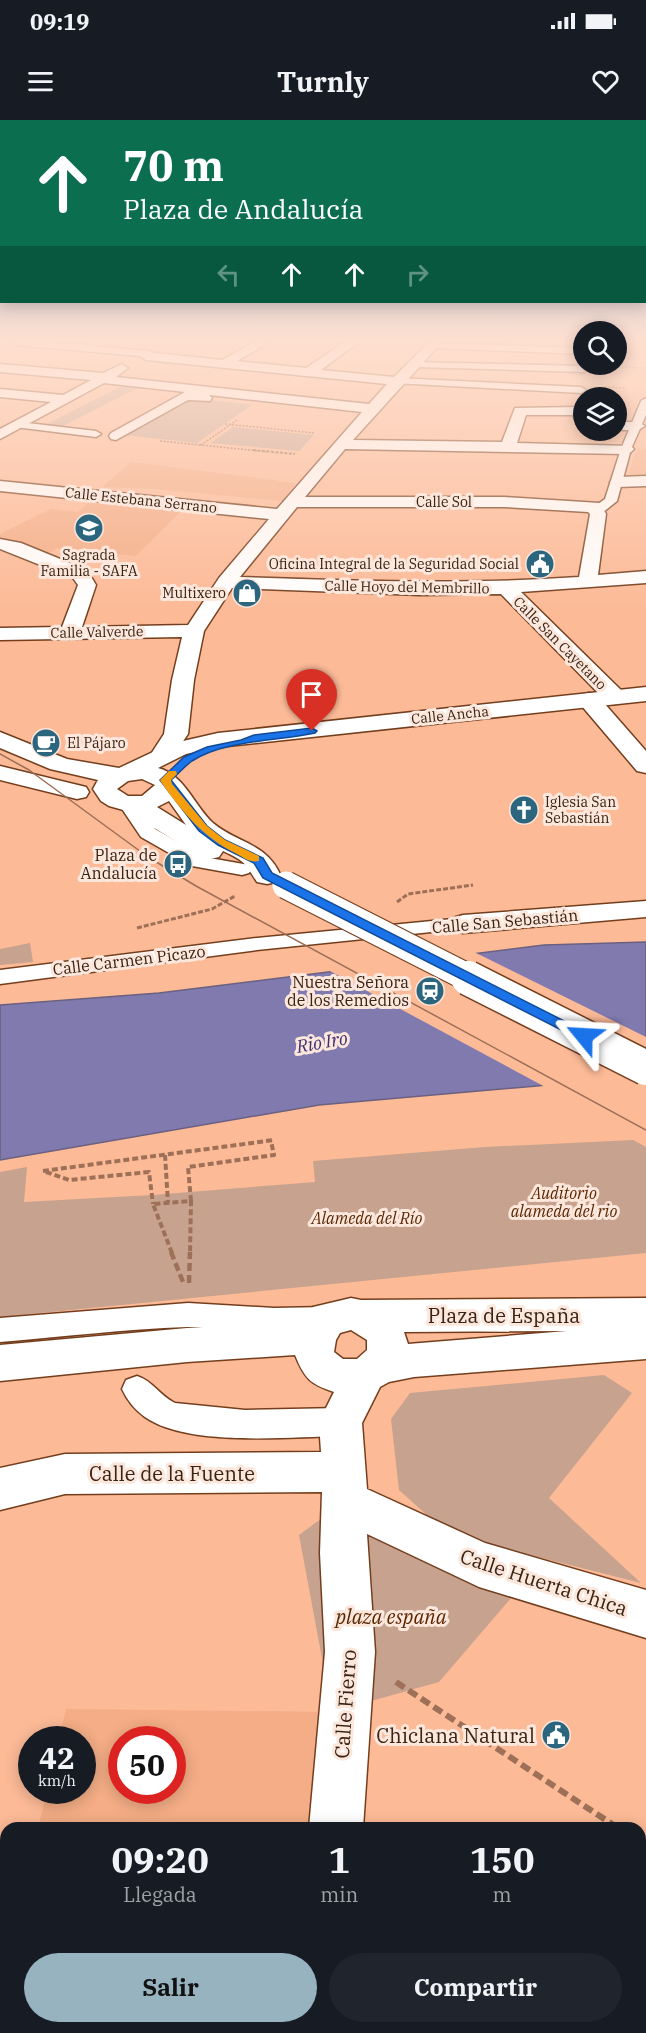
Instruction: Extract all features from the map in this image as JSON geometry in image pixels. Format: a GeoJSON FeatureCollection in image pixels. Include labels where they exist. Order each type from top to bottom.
{"type":"FeatureCollection","features":[{"type":"Feature","properties":{"kind":"street"},"geometry":{"type":"LineString","coordinates":[[116,436],[124,431]]}},
{"type":"Feature","properties":{"kind":"street"},"geometry":{"type":"LineString","coordinates":[[164,754],[176,734],[183,680],[194,631],[226,582],[353,431]]}},
{"type":"Feature","properties":{"kind":"street"},"geometry":{"type":"LineString","coordinates":[[508,446],[513,431]]}},
{"type":"Feature","properties":{"kind":"street"},"geometry":{"type":"LineString","coordinates":[[341,444],[626,448]]}},
{"type":"Feature","properties":{"kind":"street"},"geometry":{"type":"LineString","coordinates":[[618,482],[646,481]]}},
{"type":"Feature","properties":{"kind":"street","name":"Calle Estebana Serrano"},"geometry":{"type":"LineString","coordinates":[[0,486],[288,508]]}},
{"type":"Feature","properties":{"kind":"street","name":"Calle Sol"},"geometry":{"type":"LineString","coordinates":[[288,508],[504,502],[596,508]]}},
{"type":"Feature","properties":{"kind":"street"},"geometry":{"type":"LineString","coordinates":[[587,583],[596,508]]}},
{"type":"Feature","properties":{"kind":"street"},"geometry":{"type":"LineString","coordinates":[[0,544],[15,547],[80,574],[87,585],[70,632]]}},
{"type":"Feature","properties":{"kind":"street","name":"Calle Hoyo del Membrillo"},"geometry":{"type":"LineString","coordinates":[[226,582],[420,589],[506,588],[646,577]]}},
{"type":"Feature","properties":{"kind":"street","name":"Calle San Cayetano"},"geometry":{"type":"LineString","coordinates":[[506,588],[615,697]]}},
{"type":"Feature","properties":{"kind":"street","name":"Calle Valverde"},"geometry":{"type":"LineString","coordinates":[[0,634],[194,631]]}},
{"type":"Feature","properties":{"kind":"street","name":"Calle Ancha"},"geometry":{"type":"LineString","coordinates":[[254,738],[646,693]]}},
{"type":"Feature","properties":{"kind":"street"},"geometry":{"type":"LineString","coordinates":[[589,700],[646,766]]}},
{"type":"Feature","properties":{"kind":"street"},"geometry":{"type":"LineString","coordinates":[[254,738],[218,740],[164,754],[107,783],[105,789],[265,877],[646,1068]]}},
{"type":"Feature","properties":{"kind":"street"},"geometry":{"type":"LineString","coordinates":[[0,773],[124,801],[156,799],[163,795],[166,782],[199,753],[243,743],[254,738]]}},
{"type":"Feature","properties":{"kind":"street"},"geometry":{"type":"LineString","coordinates":[[2,740],[33,755],[70,768],[151,773],[166,782],[203,829],[222,842],[259,861],[265,877]]}},
{"type":"Feature","properties":{"kind":"street","name":"Calle San Sebastián"},"geometry":{"type":"LineString","coordinates":[[463,924],[646,909]]}},
{"type":"Feature","properties":{"kind":"street","name":"Plaza de España"},"geometry":{"type":"LineString","coordinates":[[334,1324],[646,1314]]}},
{"type":"Feature","properties":{"kind":"street"},"geometry":{"type":"LineString","coordinates":[[0,1363],[188,1344],[334,1324],[374,1321],[386,1337],[388,1346],[386,1357],[373,1370],[340,1422],[345,1486]]}},
{"type":"Feature","properties":{"kind":"street"},"geometry":{"type":"LineString","coordinates":[[334,1324],[312,1347],[321,1367],[331,1373],[352,1378],[373,1370]]}},
{"type":"Feature","properties":{"kind":"street","name":"Plaza de España"},"geometry":{"type":"LineString","coordinates":[[373,1370],[414,1360],[646,1342]]}},
{"type":"Feature","properties":{"kind":"street","name":"Calle de la Fuente"},"geometry":{"type":"LineString","coordinates":[[0,1489],[64,1474],[345,1486]]}},
{"type":"Feature","properties":{"kind":"street","name":"Calle Huerta Chica"},"geometry":{"type":"LineString","coordinates":[[345,1486],[479,1564],[646,1614]]}},
{"type":"Feature","properties":{"kind":"street","name":"Calle Fierro"},"geometry":{"type":"LineString","coordinates":[[336,1822],[350,1652],[343,1553],[345,1486]]}},
{"type":"Feature","properties":{"kind":"lane"},"geometry":{"type":"LineString","coordinates":[[76,431],[96,434]]}},
{"type":"Feature","properties":{"kind":"lane"},"geometry":{"type":"LineString","coordinates":[[596,508],[611,501],[626,448],[637,431]]}},
{"type":"Feature","properties":{"kind":"lane","name":"Calle San Sebastián"},"geometry":{"type":"LineString","coordinates":[[257,944],[463,924]]}},
{"type":"Feature","properties":{"kind":"lane","name":"Calle Carmen Picazo"},"geometry":{"type":"LineString","coordinates":[[0,977],[257,944]]}},
{"type":"Feature","properties":{"kind":"lane"},"geometry":{"type":"LineString","coordinates":[[0,1330],[188,1306],[274,1320],[334,1324]]}},
{"type":"Feature","properties":{"kind":"lane"},"geometry":{"type":"LineString","coordinates":[[137,1389],[157,1410],[185,1420],[245,1423],[340,1422]]}},
{"type":"Feature","properties":{"kind":"path"},"geometry":{"type":"LineString","coordinates":[[201,445],[220,431]]}},
{"type":"Feature","properties":{"kind":"path"},"geometry":{"type":"LineString","coordinates":[[297,431],[322,434]]}},
{"type":"Feature","properties":{"kind":"path"},"geometry":{"type":"LineString","coordinates":[[182,443],[302,454]]}},
{"type":"Feature","properties":{"kind":"path"},"geometry":{"type":"LineString","coordinates":[[135,929],[212,909]]}},
{"type":"Feature","properties":{"kind":"path"},"geometry":{"type":"LineString","coordinates":[[272,1141],[274,1155],[188,1167],[191,1201],[188,1306],[153,1204],[149,1172],[69,1180],[43,1171],[272,1141]]}},
{"type":"Feature","properties":{"kind":"path"},"geometry":{"type":"LineString","coordinates":[[165,1155],[168,1203]]}},
{"type":"Feature","properties":{"kind":"path"},"geometry":{"type":"LineString","coordinates":[[153,1204],[191,1201]]}},
{"type":"Feature","properties":{"kind":"path"},"geometry":{"type":"LineString","coordinates":[[350,1652],[609,1822]]}},
{"type":"Feature","properties":{"kind":"shaded area"},"geometry":{"type":"Polygon","coordinates":[[[637,448],[646,449],[646,479],[628,475],[637,448]]]}},
{"type":"Feature","properties":{"kind":"shaded area"},"geometry":{"type":"Polygon","coordinates":[[[131,462],[296,483],[282,501],[156,489],[102,487],[131,462]]]}},
{"type":"Feature","properties":{"kind":"shaded area","name":"Sagrada Familia - SAFA"},"geometry":{"type":"Polygon","coordinates":[[[92,499],[185,507],[136,556],[57,548],[49,553],[0,537],[0,534],[51,509],[78,512],[92,499]]]}},
{"type":"Feature","properties":{"kind":"shaded area"},"geometry":{"type":"Polygon","coordinates":[[[66,1709],[332,1712],[321,1822],[39,1822],[44,1804],[96,1804],[96,1726],[62,1726],[66,1709]]]}},
{"type":"Feature","properties":{"kind":"green space"},"geometry":{"type":"Polygon","coordinates":[[[130,431],[214,431],[197,443],[124,435],[130,431]]]}},
{"type":"Feature","properties":{"kind":"green space"},"geometry":{"type":"Polygon","coordinates":[[[227,431],[276,431],[314,435],[299,451],[211,443],[227,431]]]}},
{"type":"Feature","properties":{"kind":"green space"},"geometry":{"type":"Polygon","coordinates":[[[30,943],[33,962],[0,965],[0,949],[30,943]]]}},
{"type":"Feature","properties":{"kind":"green space","name":"Alameda del Río"},"geometry":{"type":"Polygon","coordinates":[[[633,1140],[646,1147],[646,1253],[0,1317],[0,1172],[27,1167],[24,1202],[315,1182],[313,1161],[485,1147],[633,1140]]]}},
{"type":"Feature","properties":{"kind":"green space"},"geometry":{"type":"Polygon","coordinates":[[[604,1375],[632,1393],[549,1498],[641,1583],[482,1543],[429,1517],[399,1490],[391,1419],[410,1393],[604,1375]]]}},
{"type":"Feature","properties":{"kind":"green space","name":"plaza españa"},"geometry":{"type":"Polygon","coordinates":[[[345,1501],[511,1598],[439,1682],[332,1712],[299,1535],[345,1501]]]}},
{"type":"Feature","properties":{"kind":"water","name":"Rio Iro"},"geometry":{"type":"Polygon","coordinates":[[[646,942],[646,1074],[319,1105],[0,1160],[0,1005],[159,993],[544,945],[646,942]]]}},
{"type":"Feature","properties":{"kind":"pier"},"geometry":{"type":"Polygon","coordinates":[[[472,951],[646,1037],[646,1077],[547,1088],[328,970],[472,951]]]}},
{"type":"Feature","properties":{"kind":"tram line"},"geometry":{"type":"LineString","coordinates":[[0,754],[29,770],[148,857],[196,886],[646,1130]]}},
{"type":"Feature","properties":{"kind":"slow traffic"},"geometry":{"type":"LineString","coordinates":[[172,774],[165,780],[203,829],[255,859]]}},
{"type":"Feature","properties":{"kind":"place","name":"Sagrada Familia - SAFA"},"geometry":{"type":"Point","coordinates":[89,528]}},
{"type":"Feature","properties":{"kind":"place","name":"Oficina Integral de la Seguridad Social"},"geometry":{"type":"Point","coordinates":[540,564]}},
{"type":"Feature","properties":{"kind":"place","name":"Multixero"},"geometry":{"type":"Point","coordinates":[247,593]}},
{"type":"Feature","properties":{"kind":"place","name":"El Pájaro"},"geometry":{"type":"Point","coordinates":[46,743]}},
{"type":"Feature","properties":{"kind":"place","name":"Iglesia San Sebastián"},"geometry":{"type":"Point","coordinates":[524,810]}},
{"type":"Feature","properties":{"kind":"place","name":"Plaza de Andalucía"},"geometry":{"type":"Point","coordinates":[178,864]}},
{"type":"Feature","properties":{"kind":"place","name":"Nuestra Señora de los Remedios"},"geometry":{"type":"Point","coordinates":[430,991]}},
{"type":"Feature","properties":{"kind":"place","name":"Chiclana Natural"},"geometry":{"type":"Point","coordinates":[556,1735]}},
{"type":"Feature","properties":{"kind":"route"},"geometry":{"type":"LineString","coordinates":[[312,731],[254,738],[243,743],[210,749],[188,760],[165,780],[203,829],[222,842],[259,861],[267,876],[584,1036]]}},
{"type":"Feature","properties":{"kind":"park label","name":"Auditorio alameda del rio"},"geometry":{"type":"Point","coordinates":[564,1202]}}]}
